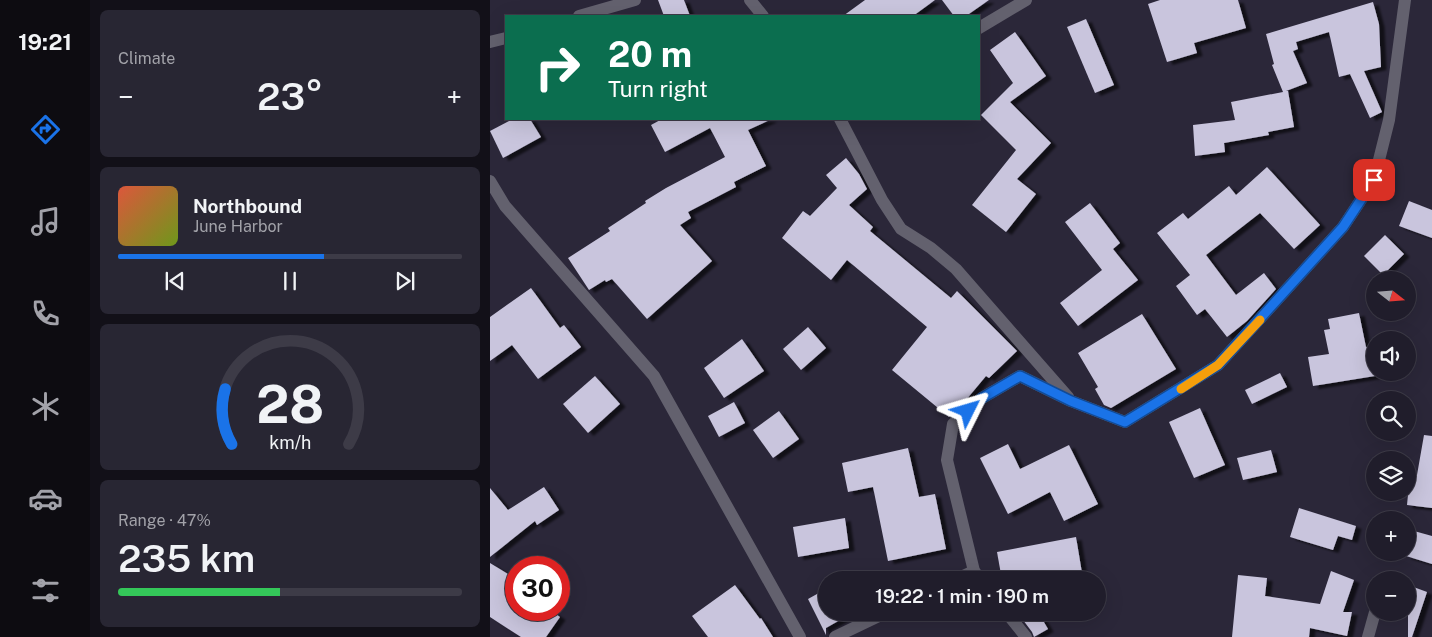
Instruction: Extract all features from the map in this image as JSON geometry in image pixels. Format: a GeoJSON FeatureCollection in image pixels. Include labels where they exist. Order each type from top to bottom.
{"type":"FeatureCollection","features":[{"type":"Feature","properties":{"kind":"street"},"geometry":{"type":"LineString","coordinates":[[582,15],[635,0]]}},
{"type":"Feature","properties":{"kind":"street"},"geometry":{"type":"LineString","coordinates":[[750,0],[762,15]]}},
{"type":"Feature","properties":{"kind":"street"},"geometry":{"type":"LineString","coordinates":[[980,27],[1026,0]]}},
{"type":"Feature","properties":{"kind":"street"},"geometry":{"type":"LineString","coordinates":[[976,571],[947,460],[953,424],[982,398],[1020,376],[1071,401],[1125,422],[1218,365],[1343,227],[1374,180],[1390,120],[1404,0]]}},
{"type":"Feature","properties":{"kind":"street"},"geometry":{"type":"LineString","coordinates":[[490,42],[505,38]]}},
{"type":"Feature","properties":{"kind":"street"},"geometry":{"type":"LineString","coordinates":[[841,120],[882,200],[901,229],[931,248],[956,269],[1071,401]]}},
{"type":"Feature","properties":{"kind":"street"},"geometry":{"type":"LineString","coordinates":[[490,181],[505,206],[654,376],[800,637]]}},
{"type":"Feature","properties":{"kind":"street"},"geometry":{"type":"LineString","coordinates":[[835,637],[868,621]]}},
{"type":"Feature","properties":{"kind":"street"},"geometry":{"type":"LineString","coordinates":[[1013,621],[1026,637]]}},
{"type":"Feature","properties":{"kind":"street"},"geometry":{"type":"LineString","coordinates":[[1368,637],[1372,621]]}},
{"type":"Feature","properties":{"kind":"building"},"geometry":{"type":"Polygon","coordinates":[[[658,0],[684,0],[690,15],[664,15],[658,0]]]}},
{"type":"Feature","properties":{"kind":"building"},"geometry":{"type":"Polygon","coordinates":[[[865,0],[935,0],[914,15],[844,15],[865,0]]]}},
{"type":"Feature","properties":{"kind":"building"},"geometry":{"type":"Polygon","coordinates":[[[942,0],[989,0],[967,15],[953,15],[942,0]]]}},
{"type":"Feature","properties":{"kind":"building"},"geometry":{"type":"Polygon","coordinates":[[[1160,0],[1238,0],[1246,28],[1194,43],[1197,53],[1167,62],[1148,4],[1160,0]]]}},
{"type":"Feature","properties":{"kind":"building"},"geometry":{"type":"Polygon","coordinates":[[[1373,2],[1379,24],[1381,67],[1364,71],[1382,112],[1370,118],[1350,74],[1339,77],[1329,32],[1296,42],[1298,49],[1293,51],[1307,83],[1286,91],[1288,91],[1294,127],[1268,132],[1269,135],[1224,143],[1225,152],[1195,156],[1193,125],[1235,120],[1231,102],[1283,92],[1272,65],[1274,64],[1266,34],[1373,2]]]}},
{"type":"Feature","properties":{"kind":"building"},"geometry":{"type":"Polygon","coordinates":[[[1086,19],[1114,85],[1095,93],[1067,27],[1086,19]]]}},
{"type":"Feature","properties":{"kind":"building"},"geometry":{"type":"Polygon","coordinates":[[[1015,32],[1046,76],[1010,102],[1051,143],[1017,179],[1036,194],[1006,232],[972,205],[1016,150],[981,115],[1013,83],[990,50],[1015,32]]]}},
{"type":"Feature","properties":{"kind":"building"},"geometry":{"type":"Polygon","coordinates":[[[511,120],[531,120],[541,137],[503,158],[490,131],[511,120]]]}},
{"type":"Feature","properties":{"kind":"building"},"geometry":{"type":"Polygon","coordinates":[[[660,120],[770,120],[748,130],[766,166],[734,182],[736,187],[688,212],[691,218],[680,225],[712,261],[647,319],[612,279],[606,282],[605,280],[589,290],[568,258],[610,231],[608,228],[646,203],[645,201],[725,157],[710,128],[665,152],[651,125],[660,120]]]}},
{"type":"Feature","properties":{"kind":"building"},"geometry":{"type":"Polygon","coordinates":[[[846,158],[859,174],[867,189],[849,205],[873,227],[870,231],[951,298],[957,291],[1017,351],[989,378],[986,376],[961,406],[949,417],[892,370],[927,327],[847,260],[831,280],[782,238],[803,211],[810,216],[837,188],[826,175],[846,158]]]}},
{"type":"Feature","properties":{"kind":"building"},"geometry":{"type":"Polygon","coordinates":[[[1267,167],[1320,225],[1294,249],[1260,213],[1206,255],[1236,295],[1264,273],[1276,289],[1247,321],[1227,337],[1205,309],[1197,315],[1176,286],[1190,275],[1157,233],[1183,213],[1188,219],[1229,186],[1236,195],[1267,167]]]}},
{"type":"Feature","properties":{"kind":"building"},"geometry":{"type":"Polygon","coordinates":[[[1409,201],[1432,210],[1432,238],[1399,226],[1409,201]]]}},
{"type":"Feature","properties":{"kind":"building"},"geometry":{"type":"Polygon","coordinates":[[[1090,203],[1120,243],[1113,249],[1138,280],[1078,326],[1060,303],[1102,270],[1065,222],[1090,203]]]}},
{"type":"Feature","properties":{"kind":"building"},"geometry":{"type":"Polygon","coordinates":[[[1385,235],[1404,254],[1387,271],[1379,271],[1364,256],[1385,235]]]}},
{"type":"Feature","properties":{"kind":"building"},"geometry":{"type":"Polygon","coordinates":[[[531,288],[560,328],[564,325],[581,347],[538,379],[512,345],[490,361],[490,317],[531,288]]]}},
{"type":"Feature","properties":{"kind":"building"},"geometry":{"type":"Polygon","coordinates":[[[1359,313],[1366,347],[1366,377],[1313,386],[1308,357],[1329,354],[1324,330],[1330,329],[1328,319],[1359,313]]]}},
{"type":"Feature","properties":{"kind":"building"},"geometry":{"type":"Polygon","coordinates":[[[1142,314],[1176,369],[1111,408],[1104,405],[1095,389],[1098,387],[1078,353],[1142,314]]]}},
{"type":"Feature","properties":{"kind":"building"},"geometry":{"type":"Polygon","coordinates":[[[808,327],[826,348],[801,370],[783,349],[808,327]]]}},
{"type":"Feature","properties":{"kind":"building"},"geometry":{"type":"Polygon","coordinates":[[[742,339],[764,371],[724,398],[704,368],[742,339]]]}},
{"type":"Feature","properties":{"kind":"building"},"geometry":{"type":"Polygon","coordinates":[[[1280,373],[1287,387],[1252,404],[1245,390],[1280,373]]]}},
{"type":"Feature","properties":{"kind":"building"},"geometry":{"type":"Polygon","coordinates":[[[595,376],[620,404],[588,433],[563,404],[595,376]]]}},
{"type":"Feature","properties":{"kind":"building"},"geometry":{"type":"Polygon","coordinates":[[[734,402],[745,423],[719,437],[708,416],[734,402]]]}},
{"type":"Feature","properties":{"kind":"building"},"geometry":{"type":"Polygon","coordinates":[[[1200,408],[1225,465],[1194,478],[1169,422],[1200,408]]]}},
{"type":"Feature","properties":{"kind":"building"},"geometry":{"type":"Polygon","coordinates":[[[779,411],[799,439],[773,458],[753,430],[779,411]]]}},
{"type":"Feature","properties":{"kind":"building"},"geometry":{"type":"Polygon","coordinates":[[[1424,435],[1432,436],[1432,508],[1407,505],[1407,501],[1416,501],[1417,475],[1424,435]]]}},
{"type":"Feature","properties":{"kind":"building"},"geometry":{"type":"Polygon","coordinates":[[[1008,444],[1020,469],[1069,445],[1098,504],[1064,521],[1050,492],[1008,514],[980,458],[1008,444]]]}},
{"type":"Feature","properties":{"kind":"building"},"geometry":{"type":"Polygon","coordinates":[[[908,448],[919,497],[935,494],[946,549],[888,561],[873,487],[848,492],[842,463],[908,448]]]}},
{"type":"Feature","properties":{"kind":"building"},"geometry":{"type":"Polygon","coordinates":[[[1271,450],[1277,472],[1243,480],[1237,458],[1271,450]]]}},
{"type":"Feature","properties":{"kind":"building"},"geometry":{"type":"Polygon","coordinates":[[[544,487],[559,510],[537,525],[535,521],[490,557],[490,488],[508,510],[544,487]]]}},
{"type":"Feature","properties":{"kind":"building"},"geometry":{"type":"Polygon","coordinates":[[[1299,508],[1356,526],[1352,540],[1338,536],[1333,550],[1290,537],[1299,508]]]}},
{"type":"Feature","properties":{"kind":"building"},"geometry":{"type":"Polygon","coordinates":[[[845,518],[849,548],[798,557],[793,527],[845,518]]]}},
{"type":"Feature","properties":{"kind":"building"},"geometry":{"type":"Polygon","coordinates":[[[1416,532],[1432,536],[1432,564],[1416,559],[1416,532]]]}},
{"type":"Feature","properties":{"kind":"building"},"geometry":{"type":"Polygon","coordinates":[[[1076,537],[1082,571],[1000,571],[997,552],[1076,537]]]}},
{"type":"Feature","properties":{"kind":"building"},"geometry":{"type":"Polygon","coordinates":[[[490,563],[505,572],[505,621],[557,621],[546,637],[521,637],[490,617],[490,563]]]}},
{"type":"Feature","properties":{"kind":"building"},"geometry":{"type":"Polygon","coordinates":[[[1331,571],[1354,580],[1343,612],[1352,612],[1347,636],[1310,628],[1309,637],[1232,637],[1238,575],[1267,578],[1265,596],[1320,604],[1331,571]]]}},
{"type":"Feature","properties":{"kind":"building"},"geometry":{"type":"Polygon","coordinates":[[[735,585],[761,618],[773,637],[708,637],[692,616],[735,585]]]}},
{"type":"Feature","properties":{"kind":"building"},"geometry":{"type":"Polygon","coordinates":[[[1416,588],[1427,592],[1412,637],[1408,637],[1408,621],[1416,621],[1416,588]]]}},
{"type":"Feature","properties":{"kind":"building"},"geometry":{"type":"Polygon","coordinates":[[[818,593],[818,619],[808,599],[818,593]]]}},
{"type":"Feature","properties":{"kind":"building"},"geometry":{"type":"Polygon","coordinates":[[[819,621],[838,621],[826,628],[826,635],[819,621]]]}},
{"type":"Feature","properties":{"kind":"building"},"geometry":{"type":"Polygon","coordinates":[[[1024,621],[1043,621],[1048,629],[1034,637],[1024,621]]]}},
{"type":"Feature","properties":{"kind":"slow traffic"},"geometry":{"type":"LineString","coordinates":[[1181,389],[1218,365],[1260,320]]}},
{"type":"Feature","properties":{"kind":"route"},"geometry":{"type":"LineString","coordinates":[[968,411],[982,398],[1020,376],[1071,401],[1125,422],[1218,365],[1343,227],[1374,180]]}}]}
